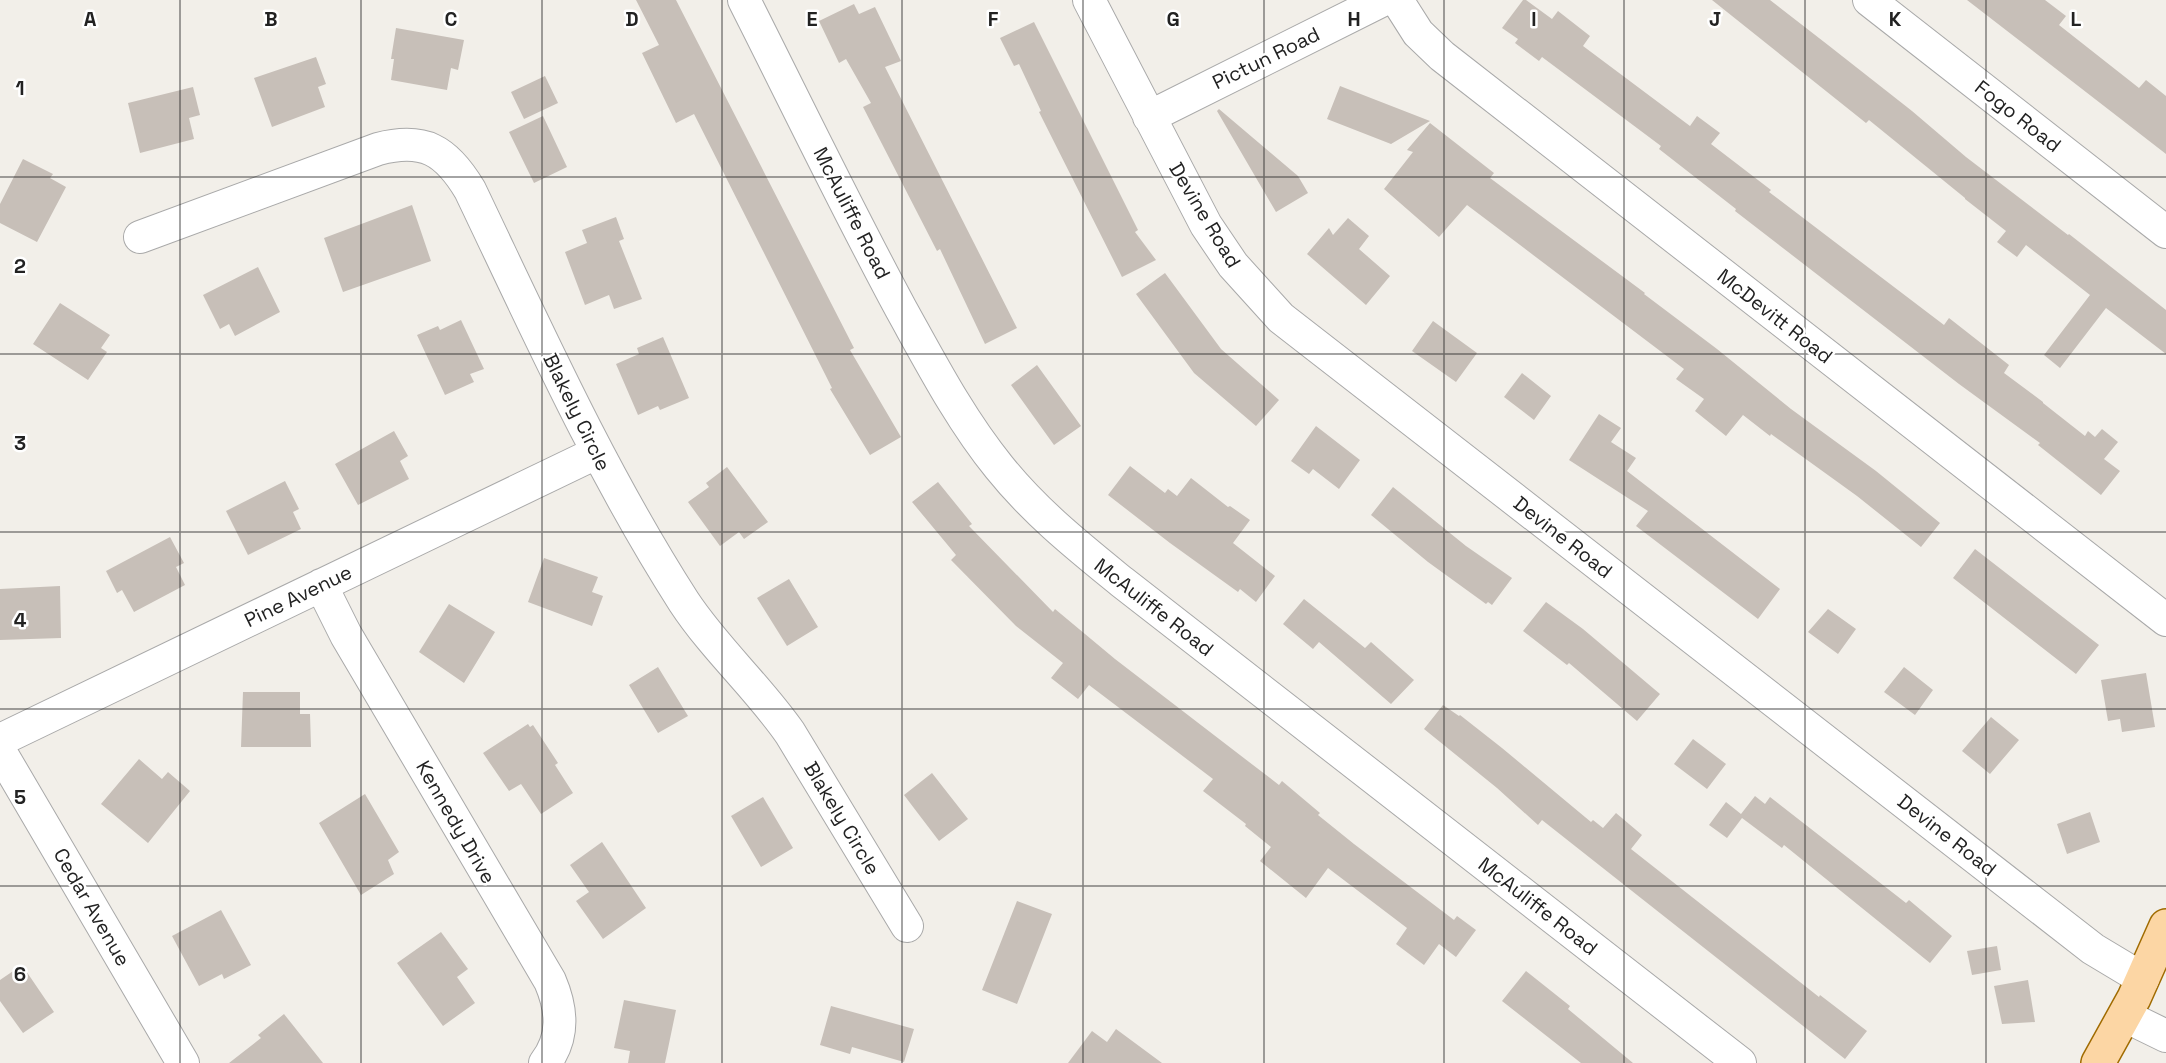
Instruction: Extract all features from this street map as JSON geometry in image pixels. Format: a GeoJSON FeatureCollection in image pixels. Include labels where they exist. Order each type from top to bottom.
{"type":"FeatureCollection","features":[{"type":"Feature","properties":{"kind":"main road"},"geometry":{"type":"LineString","coordinates":[[2098,1063],[2125,1016],[2166,926]]}},
{"type":"Feature","properties":{"kind":"street","name":"McAuliffe Road"},"geometry":{"type":"LineString","coordinates":[[744,0],[924,351],[983,447],[1018,490],[1063,534],[1122,582],[1740,1063]]}},
{"type":"Feature","properties":{"kind":"street","name":"Devine Road"},"geometry":{"type":"LineString","coordinates":[[1089,0],[1196,208],[1219,246],[1248,283],[1281,318],[2093,949],[2143,979]]}},
{"type":"Feature","properties":{"kind":"street","name":"Pictun Road"},"geometry":{"type":"LineString","coordinates":[[1149,117],[1383,0]]}},
{"type":"Feature","properties":{"kind":"street","name":"McDevitt Road"},"geometry":{"type":"LineString","coordinates":[[1397,0],[1418,33],[1442,56],[2166,620]]}},
{"type":"Feature","properties":{"kind":"street","name":"Fogo Road"},"geometry":{"type":"LineString","coordinates":[[1869,0],[2166,232]]}},
{"type":"Feature","properties":{"kind":"street","name":"Blakely Circle"},"geometry":{"type":"LineString","coordinates":[[140,237],[378,149],[410,144],[426,146],[439,152],[451,163],[470,190],[596,453],[636,524],[685,604],[709,636],[778,715],[907,926]]}},
{"type":"Feature","properties":{"kind":"street","name":"Pine Avenue"},"geometry":{"type":"LineString","coordinates":[[0,740],[596,453]]}},
{"type":"Feature","properties":{"kind":"street","name":"Kennedy Drive"},"geometry":{"type":"LineString","coordinates":[[321,585],[352,645],[550,981],[556,996],[561,1026],[557,1042],[545,1063]]}},
{"type":"Feature","properties":{"kind":"street","name":"Cedar Avenue"},"geometry":{"type":"LineString","coordinates":[[0,751],[183,1063]]}},
{"type":"Feature","properties":{"kind":"street"},"geometry":{"type":"LineString","coordinates":[[2125,1016],[2166,1036]]}},
{"type":"Feature","properties":{"kind":"building"},"geometry":{"type":"Polygon","coordinates":[[[636,0],[676,0],[854,348],[850,350],[901,437],[870,455],[830,389],[832,388],[694,114],[676,123],[642,53],[659,45],[636,0]]]}},
{"type":"Feature","properties":{"kind":"building"},"geometry":{"type":"Polygon","coordinates":[[[1523,0],[1552,19],[1558,11],[1590,36],[1583,46],[1690,126],[1697,116],[1720,133],[1711,144],[1771,190],[1769,192],[1944,325],[1949,318],[2009,365],[2004,373],[2085,436],[2088,431],[2095,437],[2102,429],[2118,442],[2104,459],[2120,471],[2101,495],[2038,445],[2040,443],[1959,384],[1735,211],[1736,209],[1659,149],[1661,146],[1542,57],[1539,61],[1515,43],[1518,39],[1502,28],[1523,0]]]}},
{"type":"Feature","properties":{"kind":"building"},"geometry":{"type":"Polygon","coordinates":[[[1712,0],[1770,0],[1828,45],[1966,157],[2166,310],[2166,354],[2106,308],[2060,368],[2044,355],[2090,295],[2026,245],[2017,257],[1997,242],[2006,231],[1869,120],[1866,123],[1712,0]]]}},
{"type":"Feature","properties":{"kind":"building"},"geometry":{"type":"Polygon","coordinates":[[[1967,0],[2045,0],[2066,16],[2059,25],[2139,88],[2146,80],[2166,96],[2166,154],[1967,0]]]}},
{"type":"Feature","properties":{"kind":"building"},"geometry":{"type":"Polygon","coordinates":[[[854,4],[859,14],[875,7],[901,61],[885,67],[1017,328],[985,344],[940,249],[937,251],[863,107],[871,103],[846,59],[839,63],[819,21],[854,4]]]}},
{"type":"Feature","properties":{"kind":"building"},"geometry":{"type":"Polygon","coordinates":[[[1034,22],[1138,230],[1135,232],[1156,260],[1122,277],[1039,112],[1041,111],[1019,64],[1014,66],[1000,38],[1034,22]]]}},
{"type":"Feature","properties":{"kind":"building"},"geometry":{"type":"Polygon","coordinates":[[[396,28],[464,40],[458,70],[451,68],[447,90],[391,80],[394,59],[391,59],[396,28]]]}},
{"type":"Feature","properties":{"kind":"building"},"geometry":{"type":"Polygon","coordinates":[[[316,57],[326,84],[318,87],[325,107],[272,127],[254,78],[316,57]]]}},
{"type":"Feature","properties":{"kind":"building"},"geometry":{"type":"Polygon","coordinates":[[[545,76],[558,103],[524,119],[511,92],[545,76]]]}},
{"type":"Feature","properties":{"kind":"building"},"geometry":{"type":"Polygon","coordinates":[[[1340,86],[1430,121],[1391,144],[1327,119],[1340,86]]]}},
{"type":"Feature","properties":{"kind":"building"},"geometry":{"type":"Polygon","coordinates":[[[193,87],[200,115],[189,118],[194,139],[140,153],[128,103],[193,87]]]}},
{"type":"Feature","properties":{"kind":"building"},"geometry":{"type":"Polygon","coordinates":[[[1219,109],[1298,176],[1308,193],[1276,212],[1217,111],[1219,109]]]}},
{"type":"Feature","properties":{"kind":"building"},"geometry":{"type":"Polygon","coordinates":[[[543,116],[567,167],[534,183],[509,132],[543,116]]]}},
{"type":"Feature","properties":{"kind":"building"},"geometry":{"type":"Polygon","coordinates":[[[1430,123],[1494,173],[1490,178],[1645,293],[1940,523],[1921,547],[1857,496],[1743,415],[1726,436],[1695,411],[1704,399],[1676,379],[1684,369],[1467,205],[1439,237],[1384,189],[1413,152],[1407,150],[1430,123]]]}},
{"type":"Feature","properties":{"kind":"building"},"geometry":{"type":"Polygon","coordinates":[[[23,159],[53,174],[50,178],[66,187],[37,242],[0,223],[0,204],[23,159]]]}},
{"type":"Feature","properties":{"kind":"building"},"geometry":{"type":"Polygon","coordinates":[[[412,205],[431,261],[343,292],[324,238],[412,205]]]}},
{"type":"Feature","properties":{"kind":"building"},"geometry":{"type":"Polygon","coordinates":[[[616,217],[624,239],[619,241],[642,299],[614,309],[609,295],[585,305],[565,252],[587,243],[582,230],[616,217]]]}},
{"type":"Feature","properties":{"kind":"building"},"geometry":{"type":"Polygon","coordinates":[[[1348,218],[1369,236],[1359,249],[1390,276],[1366,305],[1307,254],[1329,228],[1333,235],[1348,218]]]}},
{"type":"Feature","properties":{"kind":"building"},"geometry":{"type":"Polygon","coordinates":[[[258,267],[280,312],[235,336],[229,324],[220,329],[203,295],[258,267]]]}},
{"type":"Feature","properties":{"kind":"building"},"geometry":{"type":"Polygon","coordinates":[[[1165,273],[1221,349],[1279,400],[1256,426],[1194,373],[1136,294],[1165,273]]]}},
{"type":"Feature","properties":{"kind":"building"},"geometry":{"type":"Polygon","coordinates":[[[60,303],[110,335],[101,348],[107,352],[88,380],[33,344],[60,303]]]}},
{"type":"Feature","properties":{"kind":"building"},"geometry":{"type":"Polygon","coordinates":[[[461,320],[484,369],[470,374],[474,382],[445,395],[417,335],[438,326],[440,330],[461,320]]]}},
{"type":"Feature","properties":{"kind":"building"},"geometry":{"type":"Polygon","coordinates":[[[1433,321],[1477,353],[1456,382],[1412,351],[1433,321]]]}},
{"type":"Feature","properties":{"kind":"building"},"geometry":{"type":"Polygon","coordinates":[[[663,337],[689,398],[660,410],[658,406],[638,415],[616,364],[639,354],[637,348],[663,337]]]}},
{"type":"Feature","properties":{"kind":"building"},"geometry":{"type":"Polygon","coordinates":[[[1037,365],[1081,426],[1054,445],[1011,385],[1037,365]]]}},
{"type":"Feature","properties":{"kind":"building"},"geometry":{"type":"Polygon","coordinates":[[[1522,373],[1551,396],[1534,420],[1504,397],[1522,373]]]}},
{"type":"Feature","properties":{"kind":"building"},"geometry":{"type":"Polygon","coordinates":[[[1599,414],[1621,428],[1611,442],[1636,458],[1627,471],[1780,589],[1758,619],[1636,526],[1648,511],[1569,460],[1599,414]]]}},
{"type":"Feature","properties":{"kind":"building"},"geometry":{"type":"Polygon","coordinates":[[[1316,426],[1360,460],[1339,489],[1313,469],[1309,474],[1291,461],[1316,426]]]}},
{"type":"Feature","properties":{"kind":"building"},"geometry":{"type":"Polygon","coordinates":[[[394,431],[408,456],[400,461],[409,479],[358,505],[335,464],[394,431]]]}},
{"type":"Feature","properties":{"kind":"building"},"geometry":{"type":"Polygon","coordinates":[[[1130,466],[1165,493],[1168,489],[1177,496],[1191,478],[1228,507],[1230,506],[1250,520],[1233,543],[1275,576],[1256,602],[1240,589],[1238,592],[1170,543],[1108,495],[1130,466]]]}},
{"type":"Feature","properties":{"kind":"building"},"geometry":{"type":"Polygon","coordinates":[[[727,467],[768,522],[744,539],[739,532],[720,546],[688,502],[709,487],[706,483],[727,467]]]}},
{"type":"Feature","properties":{"kind":"building"},"geometry":{"type":"Polygon","coordinates":[[[285,481],[299,509],[293,512],[301,529],[248,555],[226,511],[285,481]]]}},
{"type":"Feature","properties":{"kind":"building"},"geometry":{"type":"Polygon","coordinates":[[[938,482],[972,524],[969,526],[1053,612],[1055,609],[1115,659],[1279,785],[1282,781],[1320,813],[1318,815],[1454,920],[1457,916],[1476,930],[1456,957],[1439,944],[1424,965],[1396,944],[1407,928],[1328,868],[1306,898],[1260,861],[1271,847],[1245,826],[1246,824],[1203,791],[1213,779],[1089,685],[1078,699],[1051,678],[1063,663],[1016,626],[951,560],[956,555],[912,502],[938,482]]]}},
{"type":"Feature","properties":{"kind":"building"},"geometry":{"type":"Polygon","coordinates":[[[1393,487],[1466,546],[1512,578],[1492,605],[1488,602],[1486,604],[1428,562],[1371,515],[1393,487]]]}},
{"type":"Feature","properties":{"kind":"building"},"geometry":{"type":"Polygon","coordinates":[[[170,537],[184,563],[176,567],[185,585],[134,612],[122,590],[117,593],[106,571],[170,537]]]}},
{"type":"Feature","properties":{"kind":"building"},"geometry":{"type":"Polygon","coordinates":[[[1975,549],[2099,645],[2076,674],[1953,578],[1975,549]]]}},
{"type":"Feature","properties":{"kind":"building"},"geometry":{"type":"Polygon","coordinates":[[[544,558],[598,577],[592,592],[603,596],[592,626],[528,602],[544,558]]]}},
{"type":"Feature","properties":{"kind":"building"},"geometry":{"type":"Polygon","coordinates":[[[789,579],[818,627],[787,646],[757,598],[789,579]]]}},
{"type":"Feature","properties":{"kind":"building"},"geometry":{"type":"Polygon","coordinates":[[[60,586],[61,638],[0,640],[0,589],[60,586]]]}},
{"type":"Feature","properties":{"kind":"building"},"geometry":{"type":"Polygon","coordinates":[[[1304,599],[1365,648],[1371,642],[1414,680],[1391,704],[1319,642],[1313,649],[1283,624],[1304,599]]]}},
{"type":"Feature","properties":{"kind":"building"},"geometry":{"type":"Polygon","coordinates":[[[1546,602],[1583,629],[1660,694],[1637,721],[1569,663],[1567,665],[1523,631],[1546,602]]]}},
{"type":"Feature","properties":{"kind":"building"},"geometry":{"type":"Polygon","coordinates":[[[449,604],[495,632],[464,683],[419,652],[449,604]]]}},
{"type":"Feature","properties":{"kind":"building"},"geometry":{"type":"Polygon","coordinates":[[[1828,609],[1856,629],[1838,654],[1808,632],[1828,609]]]}},
{"type":"Feature","properties":{"kind":"building"},"geometry":{"type":"Polygon","coordinates":[[[658,667],[688,716],[658,733],[629,685],[658,667]]]}},
{"type":"Feature","properties":{"kind":"building"},"geometry":{"type":"Polygon","coordinates":[[[1904,667],[1933,690],[1915,715],[1884,692],[1904,667]]]}},
{"type":"Feature","properties":{"kind":"building"},"geometry":{"type":"Polygon","coordinates":[[[2146,673],[2155,727],[2122,732],[2120,719],[2108,721],[2101,680],[2146,673]]]}},
{"type":"Feature","properties":{"kind":"building"},"geometry":{"type":"Polygon","coordinates":[[[243,692],[300,692],[300,714],[310,714],[311,747],[241,747],[243,692]]]}},
{"type":"Feature","properties":{"kind":"building"},"geometry":{"type":"Polygon","coordinates":[[[1443,705],[1460,715],[1502,748],[1591,822],[1593,820],[1603,828],[1616,813],[1642,835],[1631,849],[1819,997],[1820,995],[1867,1031],[1845,1059],[1542,820],[1538,825],[1497,788],[1424,729],[1443,705]]]}},
{"type":"Feature","properties":{"kind":"building"},"geometry":{"type":"Polygon","coordinates":[[[1991,717],[2019,740],[1990,774],[1962,751],[1991,717]]]}},
{"type":"Feature","properties":{"kind":"building"},"geometry":{"type":"Polygon","coordinates":[[[528,724],[530,727],[533,725],[558,763],[555,765],[573,793],[541,814],[521,784],[509,791],[483,753],[528,724]]]}},
{"type":"Feature","properties":{"kind":"building"},"geometry":{"type":"Polygon","coordinates":[[[1693,739],[1726,764],[1707,789],[1674,764],[1693,739]]]}},
{"type":"Feature","properties":{"kind":"building"},"geometry":{"type":"Polygon","coordinates":[[[139,759],[162,779],[168,772],[190,791],[148,843],[101,804],[139,759]]]}},
{"type":"Feature","properties":{"kind":"building"},"geometry":{"type":"Polygon","coordinates":[[[932,773],[968,819],[939,841],[904,795],[932,773]]]}},
{"type":"Feature","properties":{"kind":"building"},"geometry":{"type":"Polygon","coordinates":[[[365,794],[399,852],[388,860],[394,874],[361,895],[319,823],[365,794]]]}},
{"type":"Feature","properties":{"kind":"building"},"geometry":{"type":"Polygon","coordinates":[[[1755,796],[1765,804],[1770,797],[1906,903],[1909,900],[1952,936],[1930,963],[1784,845],[1782,848],[1742,818],[1727,838],[1709,825],[1726,802],[1741,814],[1755,796]]]}},
{"type":"Feature","properties":{"kind":"building"},"geometry":{"type":"Polygon","coordinates":[[[763,797],[793,848],[761,867],[731,816],[763,797]]]}},
{"type":"Feature","properties":{"kind":"building"},"geometry":{"type":"Polygon","coordinates":[[[2090,812],[2100,842],[2067,854],[2057,824],[2090,812]]]}},
{"type":"Feature","properties":{"kind":"building"},"geometry":{"type":"Polygon","coordinates":[[[602,842],[646,908],[603,939],[576,901],[589,892],[570,865],[602,842]]]}},
{"type":"Feature","properties":{"kind":"building"},"geometry":{"type":"Polygon","coordinates":[[[1017,901],[1052,914],[1017,1004],[982,990],[1017,901]]]}},
{"type":"Feature","properties":{"kind":"building"},"geometry":{"type":"Polygon","coordinates":[[[221,910],[251,965],[224,979],[222,974],[199,986],[172,936],[221,910]]]}},
{"type":"Feature","properties":{"kind":"building"},"geometry":{"type":"Polygon","coordinates":[[[441,932],[468,969],[457,977],[475,1003],[443,1026],[397,963],[441,932]]]}},
{"type":"Feature","properties":{"kind":"building"},"geometry":{"type":"Polygon","coordinates":[[[1997,946],[2001,970],[1972,975],[1967,951],[1997,946]]]}},
{"type":"Feature","properties":{"kind":"building"},"geometry":{"type":"Polygon","coordinates":[[[22,965],[54,1012],[23,1033],[0,1001],[0,980],[22,965]]]}},
{"type":"Feature","properties":{"kind":"building"},"geometry":{"type":"Polygon","coordinates":[[[1526,971],[1570,1006],[1568,1009],[1633,1063],[1581,1063],[1502,1001],[1526,971]]]}},
{"type":"Feature","properties":{"kind":"building"},"geometry":{"type":"Polygon","coordinates":[[[2028,980],[2035,1022],[2002,1024],[1994,986],[2028,980]]]}},
{"type":"Feature","properties":{"kind":"building"},"geometry":{"type":"Polygon","coordinates":[[[624,1000],[676,1010],[665,1063],[628,1063],[630,1051],[614,1048],[624,1000]]]}},
{"type":"Feature","properties":{"kind":"building"},"geometry":{"type":"Polygon","coordinates":[[[831,1006],[914,1029],[904,1062],[852,1047],[850,1054],[820,1045],[831,1006]]]}},
{"type":"Feature","properties":{"kind":"building"},"geometry":{"type":"Polygon","coordinates":[[[284,1014],[323,1063],[229,1063],[261,1038],[258,1035],[284,1014]]]}},
{"type":"Feature","properties":{"kind":"building"},"geometry":{"type":"Polygon","coordinates":[[[1116,1029],[1162,1063],[1068,1063],[1092,1031],[1107,1042],[1116,1029]]]}}]}
